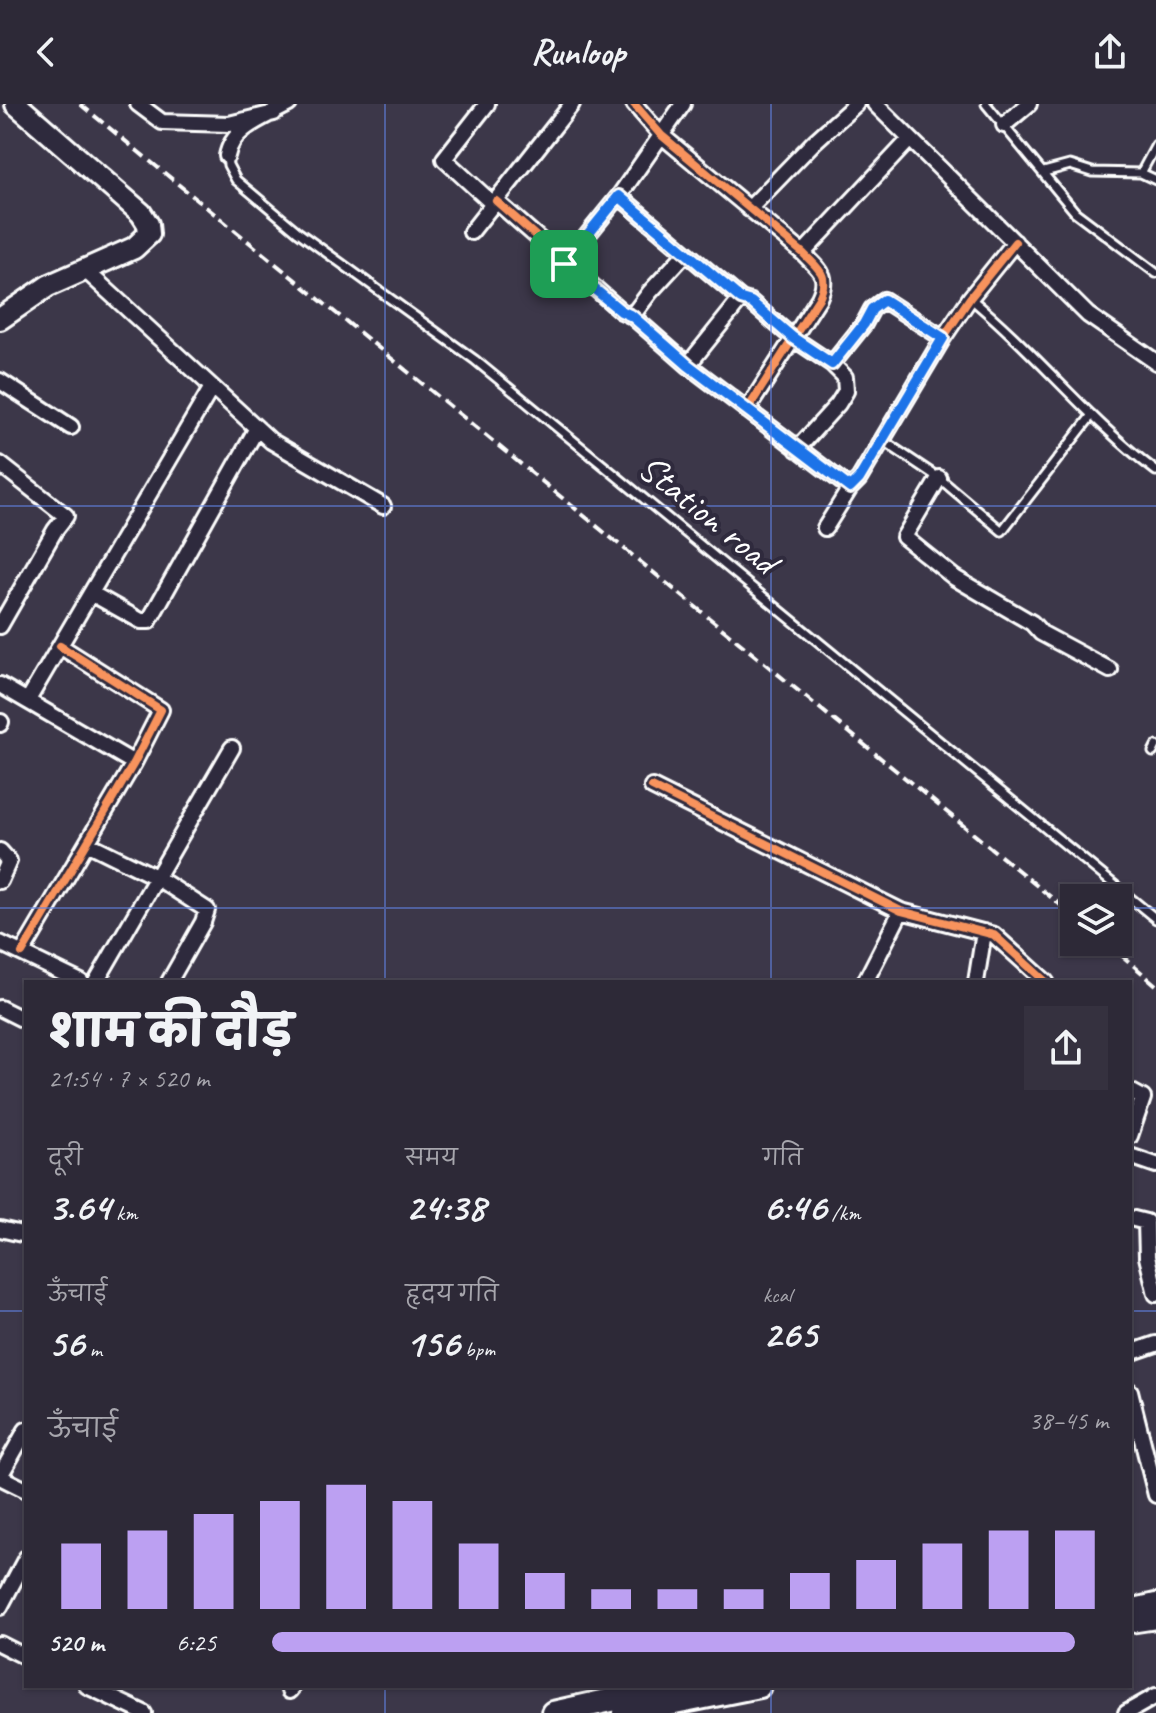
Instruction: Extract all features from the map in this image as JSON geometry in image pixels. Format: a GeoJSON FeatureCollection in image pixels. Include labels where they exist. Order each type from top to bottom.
{"type":"FeatureCollection","features":[{"type":"Feature","properties":{"kind":"main road"},"geometry":{"type":"LineString","coordinates":[[1132,1611],[1156,1605]]}},
{"type":"Feature","properties":{"kind":"main road"},"geometry":{"type":"LineString","coordinates":[[553,1713],[680,1691],[727,1688]]}},
{"type":"Feature","properties":{"kind":"main road"},"geometry":{"type":"LineString","coordinates":[[625,1713],[680,1691]]}},
{"type":"Feature","properties":{"kind":"street"},"geometry":{"type":"LineString","coordinates":[[0,319],[48,286],[134,248],[149,234],[148,224],[141,213],[16,104]]}},
{"type":"Feature","properties":{"kind":"street"},"geometry":{"type":"LineString","coordinates":[[138,104],[162,122],[229,124],[274,113]]}},
{"type":"Feature","properties":{"kind":"street"},"geometry":{"type":"LineString","coordinates":[[227,156],[235,136],[289,104]]}},
{"type":"Feature","properties":{"kind":"street"},"geometry":{"type":"LineString","coordinates":[[487,104],[444,159],[621,311],[632,316],[688,365],[850,488]]}},
{"type":"Feature","properties":{"kind":"street"},"geometry":{"type":"LineString","coordinates":[[471,232],[572,104]]}},
{"type":"Feature","properties":{"kind":"street"},"geometry":{"type":"LineString","coordinates":[[634,104],[661,135],[821,271],[824,286],[747,410]]}},
{"type":"Feature","properties":{"kind":"street"},"geometry":{"type":"LineString","coordinates":[[564,264],[619,196],[683,104]]}},
{"type":"Feature","properties":{"kind":"street"},"geometry":{"type":"LineString","coordinates":[[749,209],[856,104]]}},
{"type":"Feature","properties":{"kind":"street"},"geometry":{"type":"LineString","coordinates":[[875,104],[1088,315],[1156,362]]}},
{"type":"Feature","properties":{"kind":"street"},"geometry":{"type":"LineString","coordinates":[[1004,125],[1029,104]]}},
{"type":"Feature","properties":{"kind":"street"},"geometry":{"type":"LineString","coordinates":[[803,253],[910,139]]}},
{"type":"Feature","properties":{"kind":"street"},"geometry":{"type":"LineString","coordinates":[[619,196],[741,299],[751,302],[845,377],[846,391],[838,404],[797,449]]}},
{"type":"Feature","properties":{"kind":"street"},"geometry":{"type":"LineString","coordinates":[[825,528],[859,479],[943,338],[1015,242]]}},
{"type":"Feature","properties":{"kind":"street"},"geometry":{"type":"LineString","coordinates":[[632,316],[685,254]]}},
{"type":"Feature","properties":{"kind":"street"},"geometry":{"type":"LineString","coordinates":[[85,270],[271,441],[383,506]]}},
{"type":"Feature","properties":{"kind":"street"},"geometry":{"type":"LineString","coordinates":[[688,365],[741,299]]}},
{"type":"Feature","properties":{"kind":"street"},"geometry":{"type":"LineString","coordinates":[[832,364],[872,309],[884,300],[943,338]]}},
{"type":"Feature","properties":{"kind":"street"},"geometry":{"type":"LineString","coordinates":[[0,381],[71,427]]}},
{"type":"Feature","properties":{"kind":"street"},"geometry":{"type":"LineString","coordinates":[[28,700],[212,387]]}},
{"type":"Feature","properties":{"kind":"street"},"geometry":{"type":"LineString","coordinates":[[91,593],[141,621],[149,621],[257,428]]}},
{"type":"Feature","properties":{"kind":"street"},"geometry":{"type":"LineString","coordinates":[[0,464],[66,516],[0,626]]}},
{"type":"Feature","properties":{"kind":"street"},"geometry":{"type":"LineString","coordinates":[[939,478],[904,537],[955,578],[1032,623],[1041,633],[1110,670]]}},
{"type":"Feature","properties":{"kind":"street"},"geometry":{"type":"LineString","coordinates":[[22,953],[134,763],[161,710],[60,646]]}},
{"type":"Feature","properties":{"kind":"street"},"geometry":{"type":"LineString","coordinates":[[0,685],[134,763]]}},
{"type":"Feature","properties":{"kind":"street"},"geometry":{"type":"LineString","coordinates":[[97,980],[232,748]]}},
{"type":"Feature","properties":{"kind":"street"},"geometry":{"type":"LineString","coordinates":[[652,787],[901,911],[994,935],[1044,980]]}},
{"type":"Feature","properties":{"kind":"street"},"geometry":{"type":"LineString","coordinates":[[87,843],[156,877],[207,910],[170,980]]}},
{"type":"Feature","properties":{"kind":"street"},"geometry":{"type":"LineString","coordinates":[[0,851],[9,861],[0,881]]}},
{"type":"Feature","properties":{"kind":"street"},"geometry":{"type":"LineString","coordinates":[[866,980],[901,911]]}},
{"type":"Feature","properties":{"kind":"street"},"geometry":{"type":"LineString","coordinates":[[976,980],[984,932]]}},
{"type":"Feature","properties":{"kind":"street"},"geometry":{"type":"LineString","coordinates":[[0,943],[77,980]]}},
{"type":"Feature","properties":{"kind":"street"},"geometry":{"type":"LineString","coordinates":[[0,1008],[24,1020]]}},
{"type":"Feature","properties":{"kind":"street"},"geometry":{"type":"LineString","coordinates":[[1132,1092],[1143,1098],[1132,1130]]}},
{"type":"Feature","properties":{"kind":"street"},"geometry":{"type":"LineString","coordinates":[[1132,1157],[1156,1165]]}},
{"type":"Feature","properties":{"kind":"street"},"geometry":{"type":"LineString","coordinates":[[1132,1218],[1146,1222],[1147,1257],[1156,1294]]}},
{"type":"Feature","properties":{"kind":"street"},"geometry":{"type":"LineString","coordinates":[[0,1229],[24,1235]]}},
{"type":"Feature","properties":{"kind":"street"},"geometry":{"type":"LineString","coordinates":[[1132,1352],[1156,1344]]}},
{"type":"Feature","properties":{"kind":"street"},"geometry":{"type":"LineString","coordinates":[[1132,1399],[1156,1495]]}},
{"type":"Feature","properties":{"kind":"street"},"geometry":{"type":"LineString","coordinates":[[24,1434],[0,1477],[24,1489]]}},
{"type":"Feature","properties":{"kind":"street"},"geometry":{"type":"LineString","coordinates":[[0,1607],[24,1562]]}},
{"type":"Feature","properties":{"kind":"street"},"geometry":{"type":"LineString","coordinates":[[1132,1600],[1156,1595]]}},
{"type":"Feature","properties":{"kind":"street"},"geometry":{"type":"LineString","coordinates":[[1132,1622],[1156,1618]]}},
{"type":"Feature","properties":{"kind":"street"},"geometry":{"type":"LineString","coordinates":[[0,1644],[24,1656]]}},
{"type":"Feature","properties":{"kind":"street"},"geometry":{"type":"LineString","coordinates":[[91,1688],[144,1713]]}},
{"type":"Feature","properties":{"kind":"street"},"geometry":{"type":"LineString","coordinates":[[1126,1713],[1156,1696]]}},
{"type":"Feature","properties":{"kind":"lane"},"geometry":{"type":"LineString","coordinates":[[986,104],[1075,212],[1156,273]]}},
{"type":"Feature","properties":{"kind":"lane"},"geometry":{"type":"LineString","coordinates":[[1141,173],[1156,145]]}},
{"type":"Feature","properties":{"kind":"lane","name":"Station road"},"geometry":{"type":"LineString","coordinates":[[227,156],[236,180],[298,232],[475,360],[1156,919]]}},
{"type":"Feature","properties":{"kind":"lane"},"geometry":{"type":"LineString","coordinates":[[1044,172],[1070,165],[1092,172],[1141,173],[1156,180]]}},
{"type":"Feature","properties":{"kind":"lane"},"geometry":{"type":"LineString","coordinates":[[970,298],[998,321],[1092,415],[1156,471]]}},
{"type":"Feature","properties":{"kind":"lane"},"geometry":{"type":"LineString","coordinates":[[882,440],[939,478],[1002,531],[1092,415]]}},
{"type":"Feature","properties":{"kind":"railway"},"geometry":{"type":"LineString","coordinates":[[80,104],[1060,905]]}},
{"type":"Feature","properties":{"kind":"railway"},"geometry":{"type":"LineString","coordinates":[[1122,956],[1156,985]]}},
{"type":"Feature","properties":{"kind":"cycle path"},"geometry":{"type":"LineString","coordinates":[[634,104],[661,135],[803,253],[823,278],[819,298],[747,410]]}},
{"type":"Feature","properties":{"kind":"cycle path"},"geometry":{"type":"LineString","coordinates":[[496,201],[621,311],[632,316],[688,365],[850,488],[859,479],[943,338],[1015,242]]}},
{"type":"Feature","properties":{"kind":"cycle path"},"geometry":{"type":"LineString","coordinates":[[22,953],[134,763],[161,710],[60,646]]}},
{"type":"Feature","properties":{"kind":"cycle path"},"geometry":{"type":"LineString","coordinates":[[652,787],[901,911],[994,935],[1044,980]]}},
{"type":"Feature","properties":{"kind":"route"},"geometry":{"type":"LineString","coordinates":[[619,196],[741,299],[751,302],[793,338],[832,364],[872,309],[884,300],[943,338],[859,479],[850,488],[688,365],[632,316],[621,311],[564,264],[619,196]]}}]}
